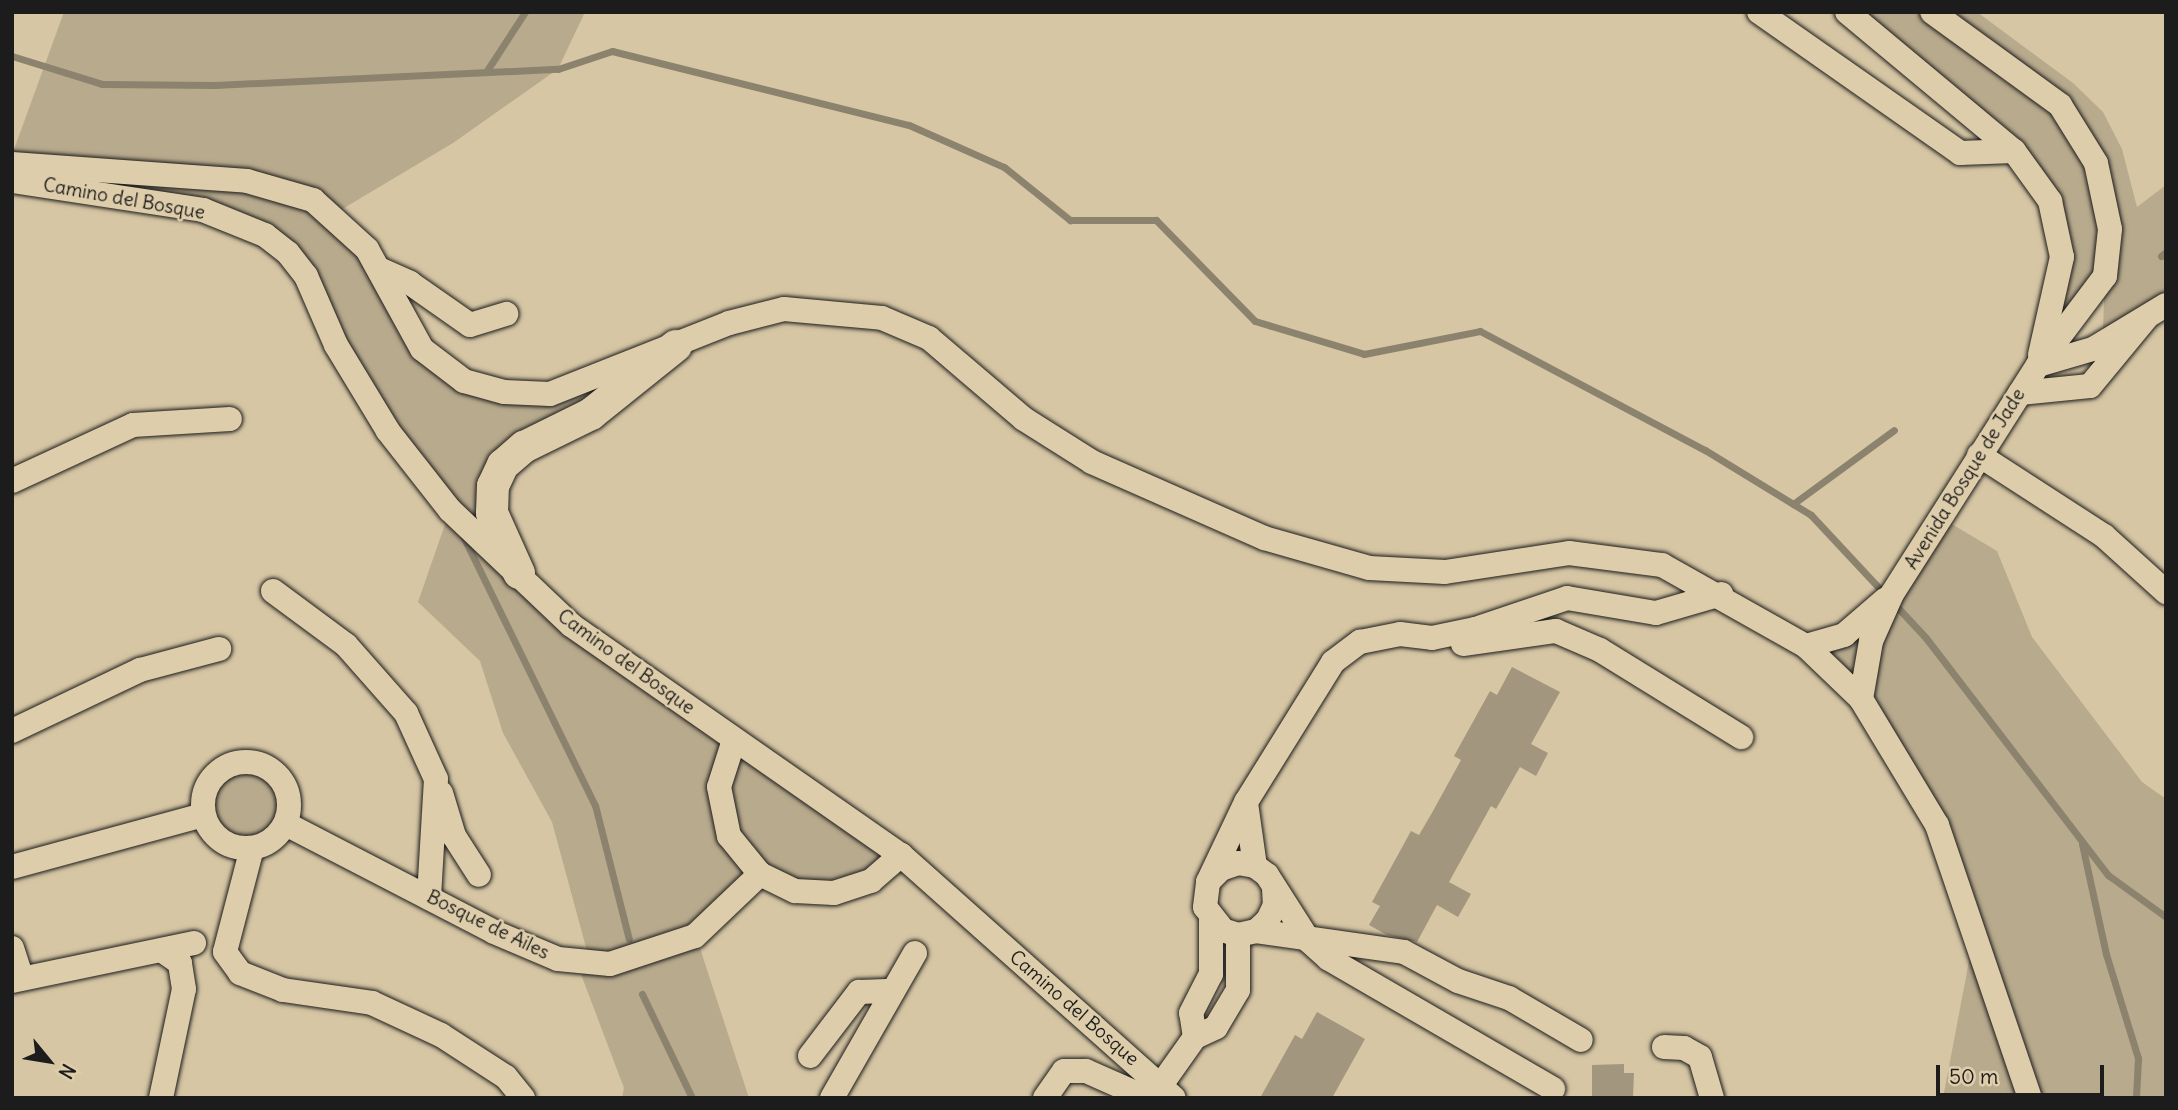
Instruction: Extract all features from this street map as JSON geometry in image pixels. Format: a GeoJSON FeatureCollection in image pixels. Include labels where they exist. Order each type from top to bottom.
{"type":"FeatureCollection","features":[{"type":"Feature","properties":{"kind":"main road"},"geometry":{"type":"LineString","coordinates":[[519,573],[492,513],[493,486],[503,465],[524,447],[591,414],[676,346]]}},
{"type":"Feature","properties":{"kind":"street"},"geometry":{"type":"LineString","coordinates":[[1759,12],[1960,153],[2014,151]]}},
{"type":"Feature","properties":{"kind":"street","name":"Avenida Bosque de Jade"},"geometry":{"type":"LineString","coordinates":[[1847,12],[2014,151],[2050,201],[2062,257],[2038,365]]}},
{"type":"Feature","properties":{"kind":"street","name":"Avenida Bosque de Jade"},"geometry":{"type":"LineString","coordinates":[[1861,699],[1871,641],[1892,594],[2038,365],[2105,276],[2110,229],[2096,163],[2060,105],[1932,12]]}},
{"type":"Feature","properties":{"kind":"street"},"geometry":{"type":"LineString","coordinates":[[12,164],[247,181],[279,187],[333,214],[379,269],[422,349],[464,381],[504,392],[550,394],[729,323],[784,309],[882,318],[929,338],[1024,419],[1092,462],[1264,538],[1369,568],[1445,572],[1569,553],[1662,565],[1721,594],[1806,646],[1861,699],[1937,824],[2030,1098]]}},
{"type":"Feature","properties":{"kind":"street","name":"Camino del Bosque"},"geometry":{"type":"LineString","coordinates":[[12,181],[203,210],[265,236],[288,253],[306,276],[336,345],[388,431],[450,510],[571,625],[901,855],[1161,1093]]}},
{"type":"Feature","properties":{"kind":"street"},"geometry":{"type":"LineString","coordinates":[[379,269],[410,283],[470,325],[506,314]]}},
{"type":"Feature","properties":{"kind":"street"},"geometry":{"type":"LineString","coordinates":[[2038,365],[2103,328],[2156,311]]}},
{"type":"Feature","properties":{"kind":"street"},"geometry":{"type":"LineString","coordinates":[[2020,393],[2090,386],[2156,311]]}},
{"type":"Feature","properties":{"kind":"street"},"geometry":{"type":"LineString","coordinates":[[12,481],[133,425],[230,419]]}},
{"type":"Feature","properties":{"kind":"street"},"geometry":{"type":"LineString","coordinates":[[1979,455],[2104,536],[2166,593]]}},
{"type":"Feature","properties":{"kind":"street"},"geometry":{"type":"LineString","coordinates":[[272,591],[346,645],[406,713],[436,779],[454,836],[479,875]]}},
{"type":"Feature","properties":{"kind":"street"},"geometry":{"type":"LineString","coordinates":[[1432,638],[1475,629],[1567,598],[1656,613],[1721,594]]}},
{"type":"Feature","properties":{"kind":"street","name":"Avenida Bosque de Jade"},"geometry":{"type":"LineString","coordinates":[[1806,646],[1844,635],[1892,594]]}},
{"type":"Feature","properties":{"kind":"street"},"geometry":{"type":"LineString","coordinates":[[1195,1037],[1191,1013],[1211,974],[1210,920],[1205,907],[1208,882],[1246,802],[1333,662],[1360,642],[1400,634],[1467,645],[1556,631],[1600,650],[1741,737]]}},
{"type":"Feature","properties":{"kind":"street"},"geometry":{"type":"LineString","coordinates":[[12,732],[140,670],[219,649]]}},
{"type":"Feature","properties":{"kind":"street"},"geometry":{"type":"LineString","coordinates":[[734,740],[719,787],[729,836],[760,874],[795,891],[834,893],[871,881],[901,855]]}},
{"type":"Feature","properties":{"kind":"street"},"geometry":{"type":"LineString","coordinates":[[251,761],[276,772],[289,796],[286,824],[272,840],[252,848],[231,846],[213,834],[203,815],[205,787],[223,766],[251,761]]}},
{"type":"Feature","properties":{"kind":"street"},"geometry":{"type":"LineString","coordinates":[[429,898],[436,779]]}},
{"type":"Feature","properties":{"kind":"street"},"geometry":{"type":"LineString","coordinates":[[1246,802],[1255,866],[1274,888],[1309,941],[1329,959],[1553,1089]]}},
{"type":"Feature","properties":{"kind":"street"},"geometry":{"type":"LineString","coordinates":[[12,867],[203,815]]}},
{"type":"Feature","properties":{"kind":"street","name":"Bosque de Ailes"},"geometry":{"type":"LineString","coordinates":[[286,824],[429,898],[558,959],[610,964],[695,936],[760,874]]}},
{"type":"Feature","properties":{"kind":"street"},"geometry":{"type":"LineString","coordinates":[[252,848],[225,952],[240,973],[283,990],[372,1003],[442,1035],[506,1077],[523,1098]]}},
{"type":"Feature","properties":{"kind":"street"},"geometry":{"type":"LineString","coordinates":[[1208,882],[1229,866],[1255,866]]}},
{"type":"Feature","properties":{"kind":"street"},"geometry":{"type":"LineString","coordinates":[[1045,1098],[1064,1072],[1086,1072],[1161,1093],[1195,1037],[1216,1027],[1238,990],[1247,933],[1268,920],[1275,905],[1274,888]]}},
{"type":"Feature","properties":{"kind":"street"},"geometry":{"type":"LineString","coordinates":[[1210,920],[1247,933],[1309,941],[1356,942],[1404,952],[1458,981],[1509,998],[1581,1041]]}},
{"type":"Feature","properties":{"kind":"street"},"geometry":{"type":"LineString","coordinates":[[12,948],[17,979],[164,952],[194,943]]}},
{"type":"Feature","properties":{"kind":"street"},"geometry":{"type":"LineString","coordinates":[[161,1098],[184,989],[180,963],[164,952]]}},
{"type":"Feature","properties":{"kind":"street"},"geometry":{"type":"LineString","coordinates":[[832,1098],[915,953]]}},
{"type":"Feature","properties":{"kind":"street"},"geometry":{"type":"LineString","coordinates":[[810,1056],[859,992],[893,991]]}},
{"type":"Feature","properties":{"kind":"street"},"geometry":{"type":"LineString","coordinates":[[1664,1047],[1684,1048],[1700,1057],[1712,1098]]}},
{"type":"Feature","properties":{"kind":"shaded area"},"geometry":{"type":"Polygon","coordinates":[[[64,12],[585,12],[558,69],[453,143],[334,214],[422,349],[504,392],[635,363],[493,486],[519,573],[901,855],[834,893],[760,874],[696,936],[749,1098],[622,1098],[624,1088],[576,961],[590,962],[552,822],[503,733],[480,661],[418,602],[450,510],[265,235],[50,185],[12,155],[64,12]]]}},
{"type":"Feature","properties":{"kind":"shaded area"},"geometry":{"type":"Polygon","coordinates":[[[1847,12],[1977,12],[2073,83],[2103,112],[2122,149],[2137,207],[2166,185],[2166,305],[2147,317],[2103,328],[2105,278],[2077,319],[2054,309],[2050,201],[1847,12]]]}},
{"type":"Feature","properties":{"kind":"shaded area"},"geometry":{"type":"Polygon","coordinates":[[[1940,517],[1997,551],[2032,637],[2142,782],[2166,799],[2166,1098],[1943,1098],[1974,935],[1937,824],[1861,699],[1806,646],[1844,635],[1940,517]]]}},
{"type":"Feature","properties":{"kind":"shaded area"},"geometry":{"type":"Polygon","coordinates":[[[246,762],[270,769],[282,781],[289,805],[282,829],[270,841],[246,848],[222,841],[210,829],[203,805],[210,781],[222,769],[246,762]]]}},
{"type":"Feature","properties":{"kind":"building"},"geometry":{"type":"Polygon","coordinates":[[[1512,667],[1560,692],[1531,744],[1548,753],[1536,776],[1520,767],[1496,809],[1491,806],[1449,882],[1471,894],[1458,917],[1437,905],[1417,942],[1387,935],[1369,925],[1380,906],[1372,902],[1411,831],[1419,835],[1433,811],[1461,760],[1454,756],[1490,691],[1497,695],[1512,667]]]}},
{"type":"Feature","properties":{"kind":"building"},"geometry":{"type":"Polygon","coordinates":[[[1317,1012],[1365,1039],[1332,1098],[1260,1098],[1295,1035],[1302,1039],[1317,1012]]]}},
{"type":"Feature","properties":{"kind":"building"},"geometry":{"type":"Polygon","coordinates":[[[1624,1064],[1624,1073],[1634,1073],[1633,1098],[1592,1098],[1592,1065],[1624,1064]]]}},
{"type":"Feature","properties":{"kind":"waterway"},"geometry":{"type":"LineString","coordinates":[[486,72],[525,12]]}},
{"type":"Feature","properties":{"kind":"waterway"},"geometry":{"type":"LineString","coordinates":[[12,56],[102,84],[215,85],[558,69],[612,51],[909,125],[1004,167],[1070,220],[1156,220],[1255,321],[1364,354],[1480,331],[1705,450],[1811,515],[1880,589]]}},
{"type":"Feature","properties":{"kind":"waterway"},"geometry":{"type":"LineString","coordinates":[[2161,256],[2166,252]]}},
{"type":"Feature","properties":{"kind":"waterway"},"geometry":{"type":"LineString","coordinates":[[1793,504],[1894,430]]}},
{"type":"Feature","properties":{"kind":"waterway"},"geometry":{"type":"LineString","coordinates":[[462,534],[595,805],[629,939]]}},
{"type":"Feature","properties":{"kind":"waterway"},"geometry":{"type":"LineString","coordinates":[[1899,609],[1926,638],[2108,875],[2166,917]]}},
{"type":"Feature","properties":{"kind":"waterway"},"geometry":{"type":"LineString","coordinates":[[2082,844],[2106,954],[2138,1058],[2136,1098]]}},
{"type":"Feature","properties":{"kind":"waterway"},"geometry":{"type":"LineString","coordinates":[[642,994],[692,1098]]}}]}
